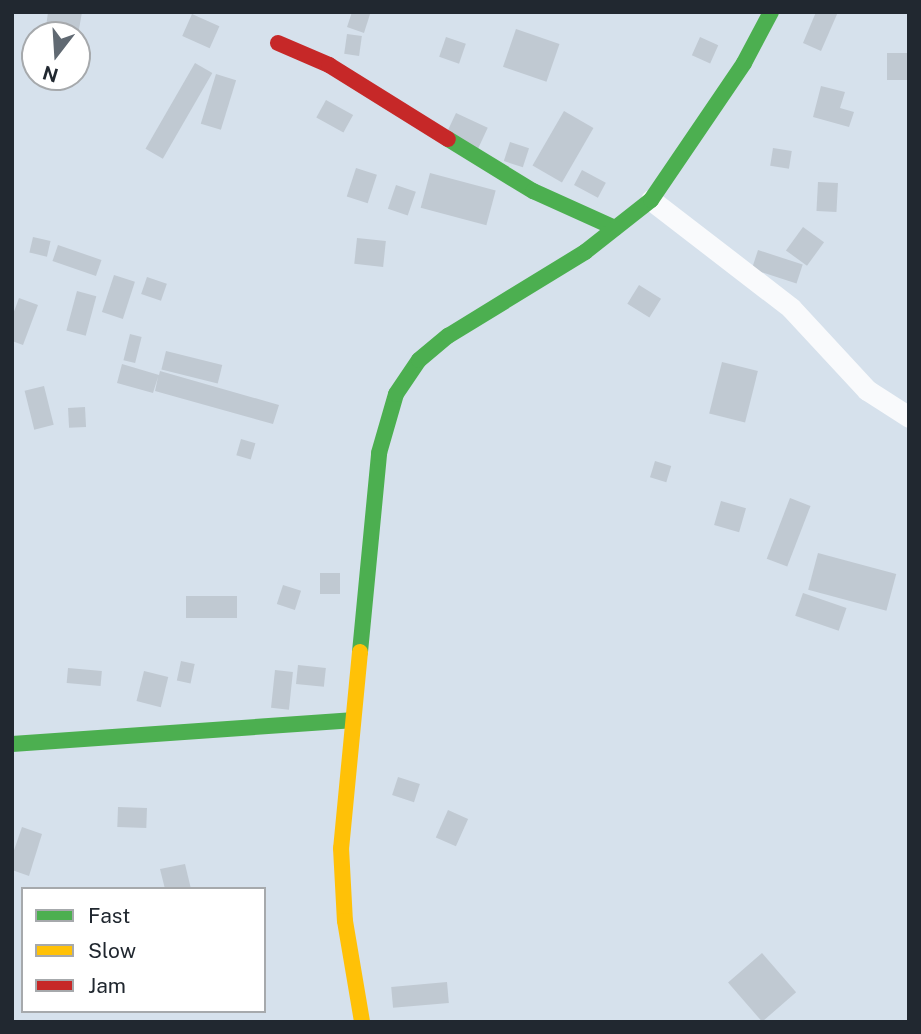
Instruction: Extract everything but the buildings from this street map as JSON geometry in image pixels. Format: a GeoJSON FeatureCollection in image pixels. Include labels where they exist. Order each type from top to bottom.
{"type":"FeatureCollection","features":[{"type":"Feature","properties":{"kind":"street"},"geometry":{"type":"LineString","coordinates":[[362,1022],[345,921],[341,848],[351,720],[379,453],[396,394],[419,360],[448,336],[585,252],[651,200],[744,63],[771,12]]}},
{"type":"Feature","properties":{"kind":"street"},"geometry":{"type":"LineString","coordinates":[[278,43],[329,65],[533,191],[615,228]]}},
{"type":"Feature","properties":{"kind":"street"},"geometry":{"type":"LineString","coordinates":[[651,200],[791,307],[867,390],[909,417]]}},
{"type":"Feature","properties":{"kind":"street"},"geometry":{"type":"LineString","coordinates":[[12,744],[351,720]]}},
{"type":"Feature","properties":{"kind":"traffic: fast"},"geometry":{"type":"LineString","coordinates":[[360,652],[379,453],[396,394],[419,360],[448,336],[585,252],[651,200],[744,63],[771,12]]}},
{"type":"Feature","properties":{"kind":"traffic: fast"},"geometry":{"type":"LineString","coordinates":[[448,139],[533,191],[615,228]]}},
{"type":"Feature","properties":{"kind":"traffic: fast"},"geometry":{"type":"LineString","coordinates":[[12,744],[351,720]]}},
{"type":"Feature","properties":{"kind":"traffic: slow"},"geometry":{"type":"LineString","coordinates":[[360,652],[341,848],[345,921],[362,1022]]}},
{"type":"Feature","properties":{"kind":"traffic: jam"},"geometry":{"type":"LineString","coordinates":[[278,43],[329,65],[448,139]]}}]}
